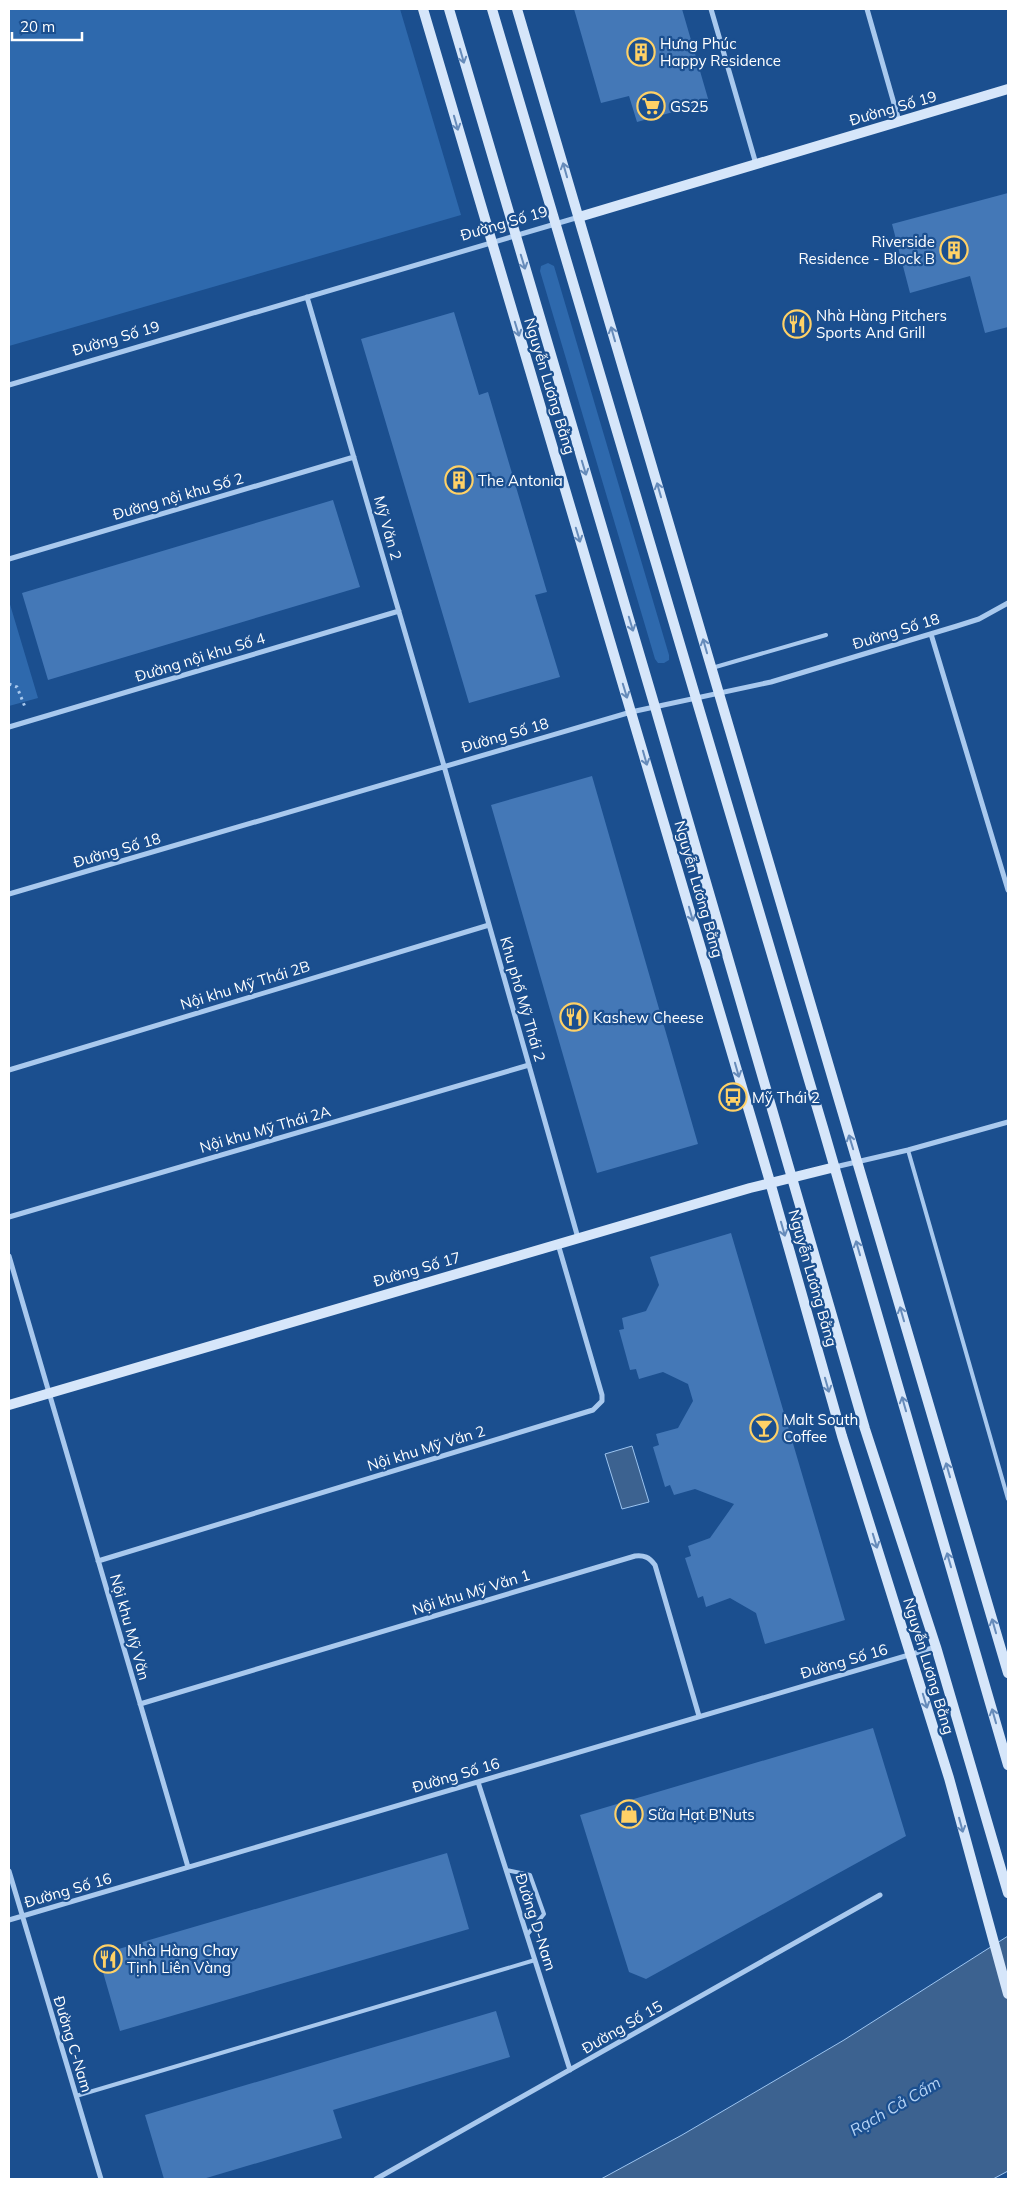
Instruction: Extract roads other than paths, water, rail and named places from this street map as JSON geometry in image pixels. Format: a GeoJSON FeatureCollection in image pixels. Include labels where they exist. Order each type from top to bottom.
{"type":"FeatureCollection","features":[{"type":"Feature","properties":{"kind":"main road","name":"Nguyễn Lương Bằng"},"geometry":{"type":"LineString","coordinates":[[423,9],[770,1182],[842,1436],[948,1778],[1008,1994]]}},
{"type":"Feature","properties":{"kind":"main road","name":"Nguyễn Lương Bằng"},"geometry":{"type":"LineString","coordinates":[[449,9],[655,706],[865,1429],[936,1647],[1008,1894]]}},
{"type":"Feature","properties":{"kind":"main road"},"geometry":{"type":"LineString","coordinates":[[492,9],[835,1168],[1008,1764]]}},
{"type":"Feature","properties":{"kind":"main road"},"geometry":{"type":"LineString","coordinates":[[517,9],[1008,1673]]}},
{"type":"Feature","properties":{"kind":"main road","name":"Đường Số 19"},"geometry":{"type":"LineString","coordinates":[[578,217],[899,121],[1008,91]]}},
{"type":"Feature","properties":{"kind":"main road","name":"Đường Số 17"},"geometry":{"type":"LineString","coordinates":[[9,1405],[770,1182],[835,1168]]}},
{"type":"Feature","properties":{"kind":"street"},"geometry":{"type":"LineString","coordinates":[[711,9],[756,164]]}},
{"type":"Feature","properties":{"kind":"street"},"geometry":{"type":"LineString","coordinates":[[867,9],[899,121]]}},
{"type":"Feature","properties":{"kind":"street","name":"Đường Số 19"},"geometry":{"type":"LineString","coordinates":[[9,385],[578,217]]}},
{"type":"Feature","properties":{"kind":"street","name":"Mỹ Văn 2"},"geometry":{"type":"LineString","coordinates":[[307,297],[444,766]]}},
{"type":"Feature","properties":{"kind":"street","name":"Đường nội khu Số 2"},"geometry":{"type":"LineString","coordinates":[[9,559],[354,457]]}},
{"type":"Feature","properties":{"kind":"street","name":"Đường Số 18"},"geometry":{"type":"LineString","coordinates":[[9,894],[631,712],[771,682],[979,619],[1008,603]]}},
{"type":"Feature","properties":{"kind":"street","name":"Đường nội khu Số 4"},"geometry":{"type":"LineString","coordinates":[[9,727],[399,611]]}},
{"type":"Feature","properties":{"kind":"street"},"geometry":{"type":"LineString","coordinates":[[931,634],[1008,890]]}},
{"type":"Feature","properties":{"kind":"street","name":"Khu phố Mỹ Thái 2"},"geometry":{"type":"LineString","coordinates":[[444,766],[578,1238]]}},
{"type":"Feature","properties":{"kind":"street","name":"Nội khu Mỹ Thái 2B"},"geometry":{"type":"LineString","coordinates":[[9,1070],[489,925]]}},
{"type":"Feature","properties":{"kind":"street","name":"Nội khu Mỹ Thái 2A"},"geometry":{"type":"LineString","coordinates":[[9,1217],[529,1065]]}},
{"type":"Feature","properties":{"kind":"street"},"geometry":{"type":"LineString","coordinates":[[835,1168],[1008,1122]]}},
{"type":"Feature","properties":{"kind":"street","name":"Nội khu Mỹ Văn 2"},"geometry":{"type":"LineString","coordinates":[[98,1561],[594,1410],[602,1401],[602,1395],[558,1244]]}},
{"type":"Feature","properties":{"kind":"street"},"geometry":{"type":"LineString","coordinates":[[9,1256],[49,1393]]}},
{"type":"Feature","properties":{"kind":"street","name":"Nội khu Mỹ Văn"},"geometry":{"type":"LineString","coordinates":[[49,1393],[188,1868]]}},
{"type":"Feature","properties":{"kind":"street","name":"Nội khu Mỹ Văn 1"},"geometry":{"type":"LineString","coordinates":[[140,1704],[616,1561],[643,1555],[650,1558],[655,1564],[699,1716]]}},
{"type":"Feature","properties":{"kind":"street","name":"Đường Số 16"},"geometry":{"type":"LineString","coordinates":[[9,1920],[936,1647]]}},
{"type":"Feature","properties":{"kind":"street","name":"Đường D-Nam"},"geometry":{"type":"LineString","coordinates":[[478,1782],[570,2070]]}},
{"type":"Feature","properties":{"kind":"street","name":"Đường C-Nam"},"geometry":{"type":"LineString","coordinates":[[9,1871],[101,2179]]}},
{"type":"Feature","properties":{"kind":"street","name":"Đường Số 15"},"geometry":{"type":"LineString","coordinates":[[376,2179],[880,1895]]}},
{"type":"Feature","properties":{"kind":"lane"},"geometry":{"type":"LineString","coordinates":[[712,668],[826,635]]}},
{"type":"Feature","properties":{"kind":"lane"},"geometry":{"type":"LineString","coordinates":[[908,1150],[1008,1499]]}},
{"type":"Feature","properties":{"kind":"lane"},"geometry":{"type":"LineString","coordinates":[[1003,1480],[1008,1478]]}},
{"type":"Feature","properties":{"kind":"lane"},"geometry":{"type":"LineString","coordinates":[[506,1870],[530,1875],[544,1914],[527,1935]]}},
{"type":"Feature","properties":{"kind":"lane"},"geometry":{"type":"LineString","coordinates":[[76,2096],[536,1960]]}},
{"type":"Feature","properties":{"kind":"water"},"geometry":{"type":"Polygon","coordinates":[[[632,1446],[649,1502],[622,1509],[605,1454],[632,1446]]]}},
{"type":"Feature","properties":{"kind":"water","name":"Rạch Cả Cấm"},"geometry":{"type":"Polygon","coordinates":[[[1008,1936],[1008,2171],[993,2179],[601,2179],[682,2135],[844,2040],[1008,1936]]]}},
{"type":"Feature","properties":{"kind":"place","name":"Hưng Phúc Happy Residence"},"geometry":{"type":"Point","coordinates":[641,52]}},
{"type":"Feature","properties":{"kind":"place","name":"GS25"},"geometry":{"type":"Point","coordinates":[651,106]}},
{"type":"Feature","properties":{"kind":"place","name":"Riverside Residence - Block B"},"geometry":{"type":"Point","coordinates":[954,250]}},
{"type":"Feature","properties":{"kind":"place","name":"Nhà Hàng Pitchers Sports And Grill"},"geometry":{"type":"Point","coordinates":[797,324]}},
{"type":"Feature","properties":{"kind":"place","name":"The Antonia"},"geometry":{"type":"Point","coordinates":[459,480]}},
{"type":"Feature","properties":{"kind":"place","name":"Kashew Cheese"},"geometry":{"type":"Point","coordinates":[574,1017]}},
{"type":"Feature","properties":{"kind":"place","name":"Mỹ Thái 2"},"geometry":{"type":"Point","coordinates":[733,1097]}},
{"type":"Feature","properties":{"kind":"place","name":"Malt South Coffee"},"geometry":{"type":"Point","coordinates":[764,1428]}},
{"type":"Feature","properties":{"kind":"place","name":"Sữa Hạt B'Nuts"},"geometry":{"type":"Point","coordinates":[629,1814]}},
{"type":"Feature","properties":{"kind":"place","name":"Nhà Hàng Chay Tịnh Liên Vàng"},"geometry":{"type":"Point","coordinates":[108,1959]}}]}
